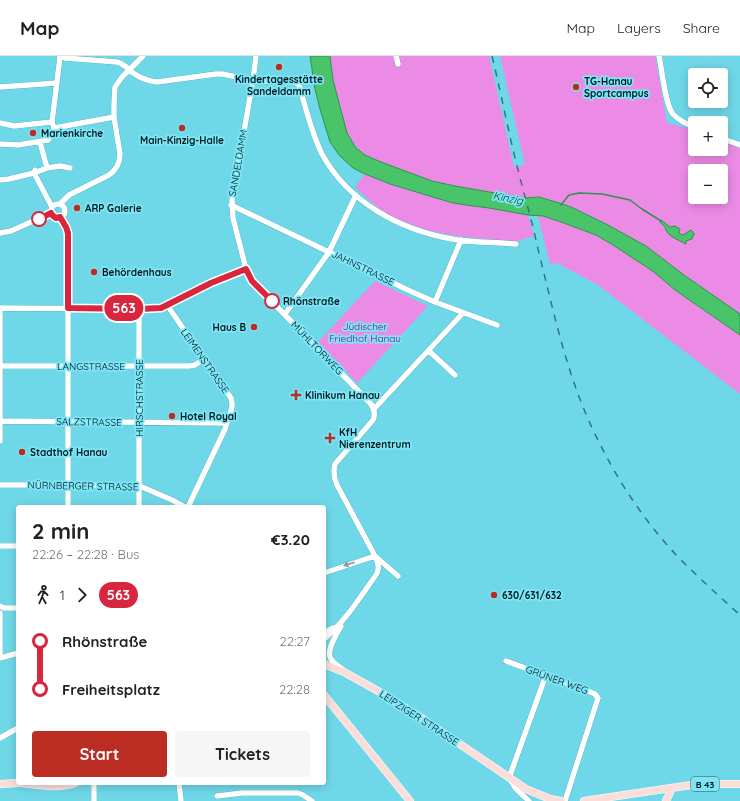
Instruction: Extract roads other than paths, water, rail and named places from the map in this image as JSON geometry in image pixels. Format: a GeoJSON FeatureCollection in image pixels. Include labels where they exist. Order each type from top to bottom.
{"type":"FeatureCollection","features":[{"type":"Feature","properties":{"kind":"main road"},"geometry":{"type":"LineString","coordinates":[[326,660],[346,673]]}},
{"type":"Feature","properties":{"kind":"main road","name":"LEIPZIGER STRASSE"},"geometry":{"type":"LineString","coordinates":[[326,665],[346,673],[400,704],[526,789],[550,799],[561,801]]}},
{"type":"Feature","properties":{"kind":"main road"},"geometry":{"type":"LineString","coordinates":[[326,697],[410,801]]}},
{"type":"Feature","properties":{"kind":"main road"},"geometry":{"type":"LineString","coordinates":[[0,784],[16,783]]}},
{"type":"Feature","properties":{"kind":"main road","name":"B 43"},"geometry":{"type":"LineString","coordinates":[[672,788],[698,784],[740,784]]}},
{"type":"Feature","properties":{"kind":"main road"},"geometry":{"type":"LineString","coordinates":[[38,785],[54,787],[70,785]]}},
{"type":"Feature","properties":{"kind":"main road"},"geometry":{"type":"LineString","coordinates":[[584,801],[672,788]]}},
{"type":"Feature","properties":{"kind":"main road"},"geometry":{"type":"LineString","coordinates":[[666,801],[672,788]]}},
{"type":"Feature","properties":{"kind":"street"},"geometry":{"type":"LineString","coordinates":[[0,144],[18,145],[48,140],[53,132],[60,56],[65,58],[117,62],[124,65],[140,77],[157,82],[216,74],[253,80],[292,82],[297,83],[304,100],[313,132],[322,153],[338,176],[356,195],[378,212],[423,231],[442,236],[461,240],[516,244]]}},
{"type":"Feature","properties":{"kind":"street"},"geometry":{"type":"LineString","coordinates":[[0,233],[11,231],[52,210],[55,205],[60,204],[69,195],[115,170],[120,158],[120,149],[114,117],[115,87],[119,80],[142,56]]}},
{"type":"Feature","properties":{"kind":"street","name":"SANDELDAMM"},"geometry":{"type":"LineString","coordinates":[[246,269],[234,224],[231,205],[256,56]]}},
{"type":"Feature","properties":{"kind":"street"},"geometry":{"type":"LineString","coordinates":[[396,56],[398,64]]}},
{"type":"Feature","properties":{"kind":"street"},"geometry":{"type":"LineString","coordinates":[[659,56],[669,108],[680,120],[688,124]]}},
{"type":"Feature","properties":{"kind":"street"},"geometry":{"type":"LineString","coordinates":[[0,87],[57,83]]}},
{"type":"Feature","properties":{"kind":"street"},"geometry":{"type":"LineString","coordinates":[[0,123],[14,126],[53,125],[114,117]]}},
{"type":"Feature","properties":{"kind":"street"},"geometry":{"type":"LineString","coordinates":[[728,141],[740,145]]}},
{"type":"Feature","properties":{"kind":"street"},"geometry":{"type":"LineString","coordinates":[[40,142],[47,168]]}},
{"type":"Feature","properties":{"kind":"street"},"geometry":{"type":"LineString","coordinates":[[0,180],[9,179],[47,168],[60,166],[70,168]]}},
{"type":"Feature","properties":{"kind":"street"},"geometry":{"type":"LineString","coordinates":[[34,171],[52,210],[52,215],[56,218],[64,215],[65,211],[60,204]]}},
{"type":"Feature","properties":{"kind":"street"},"geometry":{"type":"LineString","coordinates":[[285,314],[330,252],[356,195]]}},
{"type":"Feature","properties":{"kind":"street","name":"JAHNSTRASSE"},"geometry":{"type":"LineString","coordinates":[[231,205],[435,302],[497,325]]}},
{"type":"Feature","properties":{"kind":"street"},"geometry":{"type":"LineString","coordinates":[[60,217],[68,233],[68,505]]}},
{"type":"Feature","properties":{"kind":"street"},"geometry":{"type":"LineString","coordinates":[[435,302],[461,240]]}},
{"type":"Feature","properties":{"kind":"street"},"geometry":{"type":"LineString","coordinates":[[0,441],[0,308],[157,308],[167,305],[206,285],[246,269]]}},
{"type":"Feature","properties":{"kind":"street","name":"MÜHLTORWEG"},"geometry":{"type":"LineString","coordinates":[[246,269],[252,281],[371,404],[374,409]]}},
{"type":"Feature","properties":{"kind":"street","name":"LEIMENSTRASSE"},"geometry":{"type":"LineString","coordinates":[[167,305],[232,400],[232,407],[227,423],[189,505]]}},
{"type":"Feature","properties":{"kind":"street","name":"HIRSCHSTRASSE"},"geometry":{"type":"LineString","coordinates":[[139,309],[139,505]]}},
{"type":"Feature","properties":{"kind":"street"},"geometry":{"type":"LineString","coordinates":[[346,673],[331,660],[329,652],[335,636],[345,618],[376,575],[378,568],[375,556],[337,485],[334,467],[373,420],[374,409],[463,313]]}},
{"type":"Feature","properties":{"kind":"street"},"geometry":{"type":"LineString","coordinates":[[429,351],[455,375]]}},
{"type":"Feature","properties":{"kind":"street","name":"LANGSTRASSE"},"geometry":{"type":"LineString","coordinates":[[0,366],[189,366],[195,365],[204,359]]}},
{"type":"Feature","properties":{"kind":"street","name":"SALZSTRASSE"},"geometry":{"type":"LineString","coordinates":[[0,421],[227,423]]}},
{"type":"Feature","properties":{"kind":"street","name":"NÜRNBERGER STRASSE"},"geometry":{"type":"LineString","coordinates":[[0,485],[139,486],[147,488],[181,505]]}},
{"type":"Feature","properties":{"kind":"street"},"geometry":{"type":"LineString","coordinates":[[0,546],[16,546]]}},
{"type":"Feature","properties":{"kind":"street"},"geometry":{"type":"LineString","coordinates":[[326,571],[375,556]]}},
{"type":"Feature","properties":{"kind":"street"},"geometry":{"type":"LineString","coordinates":[[375,556],[398,576]]}},
{"type":"Feature","properties":{"kind":"street"},"geometry":{"type":"LineString","coordinates":[[0,606],[4,608],[16,608]]}},
{"type":"Feature","properties":{"kind":"street"},"geometry":{"type":"LineString","coordinates":[[0,613],[0,658],[16,654]]}},
{"type":"Feature","properties":{"kind":"street"},"geometry":{"type":"LineString","coordinates":[[326,638],[345,618]]}},
{"type":"Feature","properties":{"kind":"street"},"geometry":{"type":"LineString","coordinates":[[326,632],[338,625]]}},
{"type":"Feature","properties":{"kind":"street","name":"GRÜNER WEG"},"geometry":{"type":"LineString","coordinates":[[506,661],[595,694],[598,698],[565,801]]}},
{"type":"Feature","properties":{"kind":"street"},"geometry":{"type":"LineString","coordinates":[[509,778],[546,676]]}},
{"type":"Feature","properties":{"kind":"street"},"geometry":{"type":"LineString","coordinates":[[0,738],[16,729]]}},
{"type":"Feature","properties":{"kind":"street","name":"LEIPZIGER STRASSE"},"geometry":{"type":"LineString","coordinates":[[509,778],[516,789],[530,801]]}},
{"type":"Feature","properties":{"kind":"street"},"geometry":{"type":"LineString","coordinates":[[94,785],[94,801]]}},
{"type":"Feature","properties":{"kind":"street"},"geometry":{"type":"LineString","coordinates":[[179,785],[181,801]]}},
{"type":"Feature","properties":{"kind":"street"},"geometry":{"type":"LineString","coordinates":[[217,796],[242,793],[298,794],[312,801]]}},
{"type":"Feature","properties":{"kind":"street"},"geometry":{"type":"LineString","coordinates":[[530,801],[534,793]]}},
{"type":"Feature","properties":{"kind":"water","name":"Kinzig"},"geometry":{"type":"Polygon","coordinates":[[[310,56],[330,56],[333,80],[347,133],[356,148],[365,155],[432,181],[524,198],[539,197],[571,207],[646,246],[684,275],[740,314],[740,335],[675,290],[654,272],[596,235],[543,216],[453,203],[390,184],[353,168],[339,155],[330,142],[315,89],[310,56]]]}},
{"type":"Feature","properties":{"kind":"water"},"geometry":{"type":"Polygon","coordinates":[[[661,220],[670,227],[675,226],[680,229],[680,234],[683,235],[691,230],[694,234],[692,239],[686,241],[686,244],[673,237],[660,222],[661,220]]]}},
{"type":"Feature","properties":{"kind":"waterway"},"geometry":{"type":"LineString","coordinates":[[561,205],[569,195],[579,193],[602,194],[630,200],[661,221]]}},
{"type":"Feature","properties":{"kind":"railway"},"geometry":{"type":"LineString","coordinates":[[492,56],[557,325],[571,374],[590,422],[617,476],[645,518],[678,557],[740,615]]}},
{"type":"Feature","properties":{"kind":"place","name":"Kindertagesstätte Sandeldamm"},"geometry":{"type":"Point","coordinates":[279,67]}},
{"type":"Feature","properties":{"kind":"place","name":"TG-Hanau Sportcampus"},"geometry":{"type":"Point","coordinates":[576,87]}},
{"type":"Feature","properties":{"kind":"place","name":"Main-Kinzig-Halle"},"geometry":{"type":"Point","coordinates":[182,128]}},
{"type":"Feature","properties":{"kind":"place","name":"Marienkirche"},"geometry":{"type":"Point","coordinates":[33,133]}},
{"type":"Feature","properties":{"kind":"place","name":"ARP Galerie"},"geometry":{"type":"Point","coordinates":[77,208]}},
{"type":"Feature","properties":{"kind":"place","name":"Behördenhaus"},"geometry":{"type":"Point","coordinates":[94,272]}},
{"type":"Feature","properties":{"kind":"place","name":"Rhönstraße"},"geometry":{"type":"Point","coordinates":[272,301]}},
{"type":"Feature","properties":{"kind":"place","name":"Haus B"},"geometry":{"type":"Point","coordinates":[254,327]}},
{"type":"Feature","properties":{"kind":"place","name":"Klinikum Hanau"},"geometry":{"type":"Point","coordinates":[296,395]}},
{"type":"Feature","properties":{"kind":"place","name":"Hotel Royal"},"geometry":{"type":"Point","coordinates":[172,416]}},
{"type":"Feature","properties":{"kind":"place","name":"KfH Nierenzentrum"},"geometry":{"type":"Point","coordinates":[330,438]}},
{"type":"Feature","properties":{"kind":"place","name":"Stadthof Hanau"},"geometry":{"type":"Point","coordinates":[22,452]}},
{"type":"Feature","properties":{"kind":"place","name":"630/631/632"},"geometry":{"type":"Point","coordinates":[494,595]}},
{"type":"Feature","properties":{"kind":"park label","name":"Jüdischer Friedhof Hanau"},"geometry":{"type":"Point","coordinates":[365,332]}}]}
